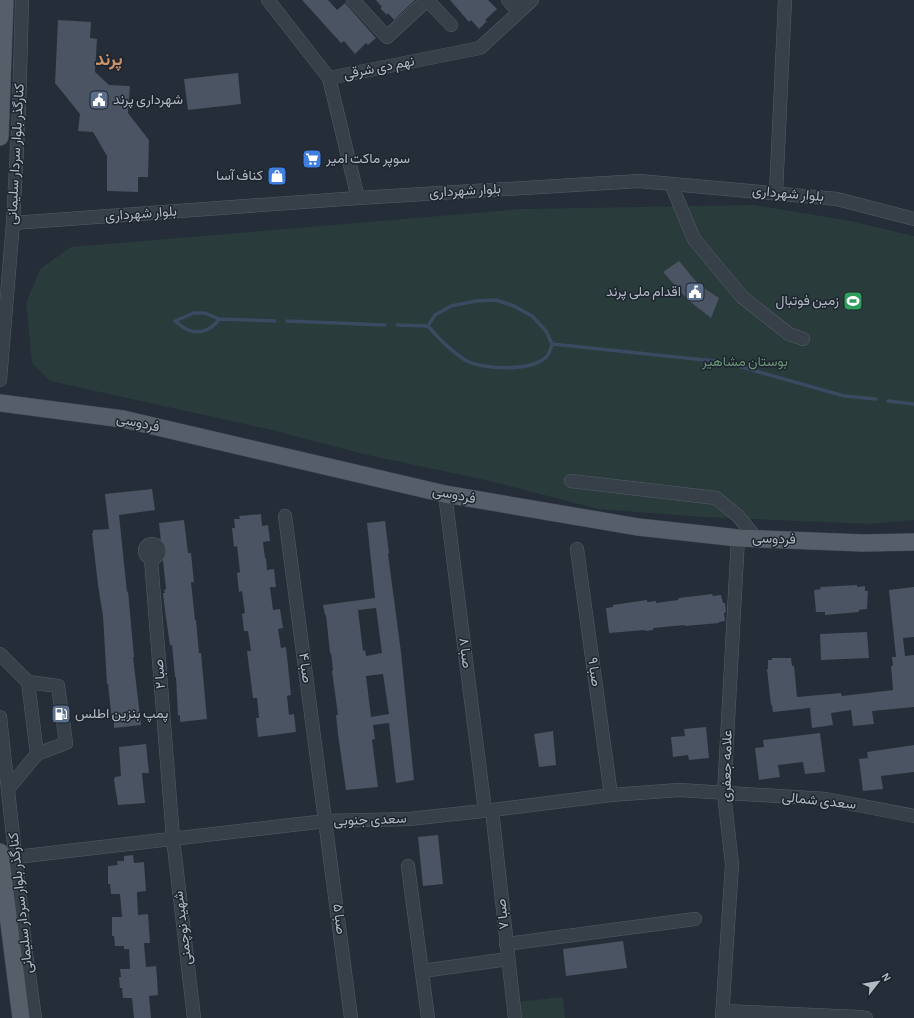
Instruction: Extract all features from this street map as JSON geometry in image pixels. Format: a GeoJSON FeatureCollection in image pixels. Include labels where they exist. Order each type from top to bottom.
{"type":"FeatureCollection","features":[{"type":"Feature","properties":{"kind":"main road"},"geometry":{"type":"LineString","coordinates":[[0,137],[5,0]]}},
{"type":"Feature","properties":{"kind":"main road","name":"فردوسی"},"geometry":{"type":"LineString","coordinates":[[0,403],[123,419],[445,494],[638,527],[738,538],[863,543],[914,542]]}},
{"type":"Feature","properties":{"kind":"main road"},"geometry":{"type":"LineString","coordinates":[[8,855],[21,1018]]}},
{"type":"Feature","properties":{"kind":"street","name":"کنارگذر بلوار سردار سلیمانی"},"geometry":{"type":"LineString","coordinates":[[0,380],[13,223],[19,110],[22,0]]}},
{"type":"Feature","properties":{"kind":"street"},"geometry":{"type":"LineString","coordinates":[[268,0],[329,78]]}},
{"type":"Feature","properties":{"kind":"street"},"geometry":{"type":"LineString","coordinates":[[353,0],[388,37],[427,0],[451,25]]}},
{"type":"Feature","properties":{"kind":"street"},"geometry":{"type":"LineString","coordinates":[[508,0],[512,5],[518,0]]}},
{"type":"Feature","properties":{"kind":"street","name":"نهم دی شرقی"},"geometry":{"type":"LineString","coordinates":[[358,198],[329,78],[480,48],[532,0]]}},
{"type":"Feature","properties":{"kind":"street"},"geometry":{"type":"LineString","coordinates":[[776,193],[785,0]]}},
{"type":"Feature","properties":{"kind":"street","name":"بلوار شهرداری"},"geometry":{"type":"LineString","coordinates":[[13,223],[358,198],[639,181],[837,198],[914,220]]}},
{"type":"Feature","properties":{"kind":"street"},"geometry":{"type":"LineString","coordinates":[[671,184],[694,239],[742,297],[790,334],[803,339]]}},
{"type":"Feature","properties":{"kind":"street"},"geometry":{"type":"LineString","coordinates":[[0,314],[4,327]]}},
{"type":"Feature","properties":{"kind":"street"},"geometry":{"type":"LineString","coordinates":[[571,481],[716,498],[738,516],[756,538]]}},
{"type":"Feature","properties":{"kind":"street","name":"صبا ۸"},"geometry":{"type":"LineString","coordinates":[[445,494],[488,811]]}},
{"type":"Feature","properties":{"kind":"street","name":"صبا ۴"},"geometry":{"type":"LineString","coordinates":[[285,516],[326,821]]}},
{"type":"Feature","properties":{"kind":"street","name":"علامه جعفری"},"geometry":{"type":"LineString","coordinates":[[722,1015],[732,864],[724,794],[738,538]]}},
{"type":"Feature","properties":{"kind":"street","name":"صبا ۹"},"geometry":{"type":"LineString","coordinates":[[577,549],[611,795]]}},
{"type":"Feature","properties":{"kind":"street","name":"صبا ۲"},"geometry":{"type":"LineString","coordinates":[[151,559],[173,838]]}},
{"type":"Feature","properties":{"kind":"street"},"geometry":{"type":"LineString","coordinates":[[0,654],[28,682],[58,686],[66,743],[37,754],[8,789]]}},
{"type":"Feature","properties":{"kind":"street"},"geometry":{"type":"LineString","coordinates":[[28,682],[37,754]]}},
{"type":"Feature","properties":{"kind":"street","name":"کنارگذر بلوار سردار سلیمانی"},"geometry":{"type":"LineString","coordinates":[[0,717],[8,789],[8,855],[25,946],[35,1018]]}},
{"type":"Feature","properties":{"kind":"street","name":"سعدی جنوبی"},"geometry":{"type":"LineString","coordinates":[[8,855],[326,821],[409,819],[488,811],[611,795],[679,790],[724,794]]}},
{"type":"Feature","properties":{"kind":"street","name":"سعدی شمالی"},"geometry":{"type":"LineString","coordinates":[[724,794],[826,798],[914,816]]}},
{"type":"Feature","properties":{"kind":"street","name":"صبا ۷"},"geometry":{"type":"LineString","coordinates":[[488,811],[508,959],[514,1018]]}},
{"type":"Feature","properties":{"kind":"street","name":"صبا ۵"},"geometry":{"type":"LineString","coordinates":[[326,821],[352,1018]]}},
{"type":"Feature","properties":{"kind":"street","name":"شهید نوچمنی"},"geometry":{"type":"LineString","coordinates":[[173,838],[194,1018]]}},
{"type":"Feature","properties":{"kind":"street"},"geometry":{"type":"LineString","coordinates":[[408,866],[428,1018]]}},
{"type":"Feature","properties":{"kind":"street"},"geometry":{"type":"LineString","coordinates":[[506,944],[695,919]]}},
{"type":"Feature","properties":{"kind":"street"},"geometry":{"type":"LineString","coordinates":[[422,971],[508,959]]}},
{"type":"Feature","properties":{"kind":"street"},"geometry":{"type":"LineString","coordinates":[[722,1015],[866,1018]]}},
{"type":"Feature","properties":{"kind":"green space","name":"بوستان مشاهیر"},"geometry":{"type":"Polygon","coordinates":[[[754,205],[851,221],[914,236],[914,520],[870,524],[702,517],[598,509],[490,481],[363,454],[272,430],[50,381],[32,363],[26,303],[40,269],[71,247],[521,209],[754,205]]]}},
{"type":"Feature","properties":{"kind":"green space"},"geometry":{"type":"Polygon","coordinates":[[[563,997],[565,1018],[519,1018],[517,1002],[563,997]]]}},
{"type":"Feature","properties":{"kind":"building"},"geometry":{"type":"Polygon","coordinates":[[[302,0],[328,0],[337,10],[345,3],[376,38],[368,45],[366,43],[355,54],[344,41],[341,43],[302,0]]]}},
{"type":"Feature","properties":{"kind":"building"},"geometry":{"type":"Polygon","coordinates":[[[376,0],[415,0],[394,20],[388,13],[387,15],[380,8],[382,7],[376,0]]]}},
{"type":"Feature","properties":{"kind":"building"},"geometry":{"type":"Polygon","coordinates":[[[450,0],[488,0],[497,9],[485,20],[487,21],[479,29],[471,20],[469,22],[450,0]]]}},
{"type":"Feature","properties":{"kind":"building","name":"شهرداری پرند"},"geometry":{"type":"Polygon","coordinates":[[[58,20],[91,22],[90,38],[97,39],[95,72],[109,85],[130,86],[128,113],[149,140],[148,177],[138,177],[138,192],[107,191],[107,156],[93,132],[78,131],[80,114],[55,83],[58,20]]]}},
{"type":"Feature","properties":{"kind":"building"},"geometry":{"type":"Polygon","coordinates":[[[238,73],[241,104],[188,110],[184,79],[238,73]]]}},
{"type":"Feature","properties":{"kind":"building","name":"اقدام ملی پرند"},"geometry":{"type":"Polygon","coordinates":[[[679,261],[699,285],[719,298],[711,318],[688,300],[663,272],[679,261]]]}},
{"type":"Feature","properties":{"kind":"building"},"geometry":{"type":"Polygon","coordinates":[[[152,489],[155,510],[119,515],[141,725],[114,728],[107,684],[103,616],[92,533],[93,530],[109,529],[105,494],[152,489]]]}},
{"type":"Feature","properties":{"kind":"building"},"geometry":{"type":"Polygon","coordinates":[[[261,514],[262,526],[268,525],[270,541],[263,542],[265,558],[267,570],[274,569],[276,587],[270,587],[273,610],[280,609],[283,628],[278,629],[281,648],[286,647],[291,695],[287,696],[289,715],[294,714],[296,732],[258,737],[256,718],[259,718],[257,698],[253,698],[247,651],[251,651],[248,631],[244,631],[242,614],[245,613],[242,591],[239,592],[237,573],[240,572],[237,546],[234,547],[232,528],[235,528],[234,519],[240,519],[239,516],[261,514]]]}},
{"type":"Feature","properties":{"kind":"building"},"geometry":{"type":"Polygon","coordinates":[[[184,520],[188,553],[191,553],[194,582],[191,582],[199,653],[201,653],[207,719],[180,722],[180,715],[178,716],[176,677],[172,645],[170,645],[163,593],[165,593],[164,590],[166,589],[159,523],[184,520]]]}},
{"type":"Feature","properties":{"kind":"building"},"geometry":{"type":"Polygon","coordinates":[[[385,521],[401,652],[414,780],[396,783],[389,723],[373,725],[375,739],[372,740],[378,787],[346,790],[338,734],[336,715],[338,715],[331,653],[326,615],[323,605],[375,598],[367,523],[385,521]],[[376,608],[358,610],[363,651],[365,650],[366,656],[382,653],[376,608]],[[383,674],[366,676],[371,717],[389,714],[383,674]]]}},
{"type":"Feature","properties":{"kind":"building"},"geometry":{"type":"Polygon","coordinates":[[[857,585],[857,587],[865,586],[865,591],[868,591],[867,609],[859,610],[859,612],[825,615],[825,612],[816,612],[814,590],[821,589],[820,587],[857,585]]]}},
{"type":"Feature","properties":{"kind":"building"},"geometry":{"type":"Polygon","coordinates":[[[914,587],[914,637],[903,638],[905,656],[914,655],[914,707],[872,711],[874,724],[853,726],[851,710],[831,713],[833,725],[812,728],[810,708],[773,712],[767,669],[768,660],[772,660],[772,658],[791,658],[792,666],[794,666],[797,697],[841,693],[842,696],[893,690],[891,666],[893,666],[892,657],[896,657],[889,590],[914,587]]]}},
{"type":"Feature","properties":{"kind":"building"},"geometry":{"type":"Polygon","coordinates":[[[712,594],[713,596],[721,595],[723,603],[725,603],[725,621],[719,623],[653,628],[653,630],[645,631],[609,633],[606,608],[613,607],[613,605],[647,600],[647,602],[656,601],[656,603],[678,600],[679,598],[712,594]]]}},
{"type":"Feature","properties":{"kind":"building"},"geometry":{"type":"Polygon","coordinates":[[[867,632],[869,658],[821,660],[820,634],[867,632]]]}},
{"type":"Feature","properties":{"kind":"building"},"geometry":{"type":"Polygon","coordinates":[[[706,727],[709,758],[689,760],[688,755],[673,757],[671,737],[685,736],[684,729],[706,727]]]}},
{"type":"Feature","properties":{"kind":"building"},"geometry":{"type":"Polygon","coordinates":[[[553,731],[556,765],[539,767],[534,734],[553,731]]]}},
{"type":"Feature","properties":{"kind":"building"},"geometry":{"type":"Polygon","coordinates":[[[820,733],[825,772],[805,774],[803,762],[778,765],[780,777],[759,780],[755,748],[764,747],[763,740],[820,733]]]}},
{"type":"Feature","properties":{"kind":"building"},"geometry":{"type":"Polygon","coordinates":[[[146,744],[149,773],[142,773],[145,803],[118,805],[114,780],[115,777],[121,776],[119,747],[146,744]]]}},
{"type":"Feature","properties":{"kind":"building"},"geometry":{"type":"Polygon","coordinates":[[[914,745],[914,772],[881,776],[883,789],[863,791],[859,759],[868,758],[867,752],[914,745]]]}},
{"type":"Feature","properties":{"kind":"building"},"geometry":{"type":"Polygon","coordinates":[[[438,835],[443,884],[423,886],[418,837],[438,835]]]}},
{"type":"Feature","properties":{"kind":"building"},"geometry":{"type":"Polygon","coordinates":[[[133,855],[134,863],[144,862],[146,891],[137,892],[138,915],[148,914],[150,943],[144,943],[146,967],[156,966],[158,995],[149,996],[151,1018],[134,1018],[132,998],[123,998],[119,977],[121,977],[120,969],[130,969],[129,949],[124,949],[124,946],[115,946],[114,936],[112,936],[112,917],[122,917],[120,894],[111,894],[110,884],[108,884],[108,866],[118,865],[117,861],[124,861],[124,856],[133,855]]]}},
{"type":"Feature","properties":{"kind":"building"},"geometry":{"type":"Polygon","coordinates":[[[623,941],[627,968],[566,976],[563,949],[623,941]]]}},
{"type":"Feature","properties":{"kind":"waterway"},"geometry":{"type":"LineString","coordinates":[[428,326],[435,315],[451,306],[476,301],[496,300],[514,306],[532,316],[546,331],[552,344]]}},
{"type":"Feature","properties":{"kind":"waterway"},"geometry":{"type":"LineString","coordinates":[[175,321],[194,313],[205,313],[219,319],[275,321]]}},
{"type":"Feature","properties":{"kind":"waterway"},"geometry":{"type":"LineString","coordinates":[[175,321],[188,330],[197,332],[210,328],[219,319]]}},
{"type":"Feature","properties":{"kind":"waterway"},"geometry":{"type":"LineString","coordinates":[[287,321],[385,325]]}},
{"type":"Feature","properties":{"kind":"waterway"},"geometry":{"type":"LineString","coordinates":[[397,325],[428,326],[436,336],[465,360],[483,366],[507,368],[531,365],[547,356],[550,352],[552,344],[724,362],[844,396],[876,399]]}},
{"type":"Feature","properties":{"kind":"waterway"},"geometry":{"type":"LineString","coordinates":[[888,401],[914,404]]}},
{"type":"Feature","properties":{"kind":"place","name":"شهرداری پرند"},"geometry":{"type":"Point","coordinates":[99,100]}},
{"type":"Feature","properties":{"kind":"place","name":"سوپر ماکت امیر"},"geometry":{"type":"Point","coordinates":[312,159]}},
{"type":"Feature","properties":{"kind":"place","name":"کناف آسا"},"geometry":{"type":"Point","coordinates":[277,176]}},
{"type":"Feature","properties":{"kind":"place","name":"اقدام ملی پرند"},"geometry":{"type":"Point","coordinates":[695,292]}},
{"type":"Feature","properties":{"kind":"place","name":"زمین فوتبال"},"geometry":{"type":"Point","coordinates":[853,301]}},
{"type":"Feature","properties":{"kind":"place","name":"پمپ بنزین اطلس"},"geometry":{"type":"Point","coordinates":[61,714]}},
{"type":"Feature","properties":{"kind":"district","name":"پرند"},"geometry":{"type":"Point","coordinates":[109,60]}}]}
